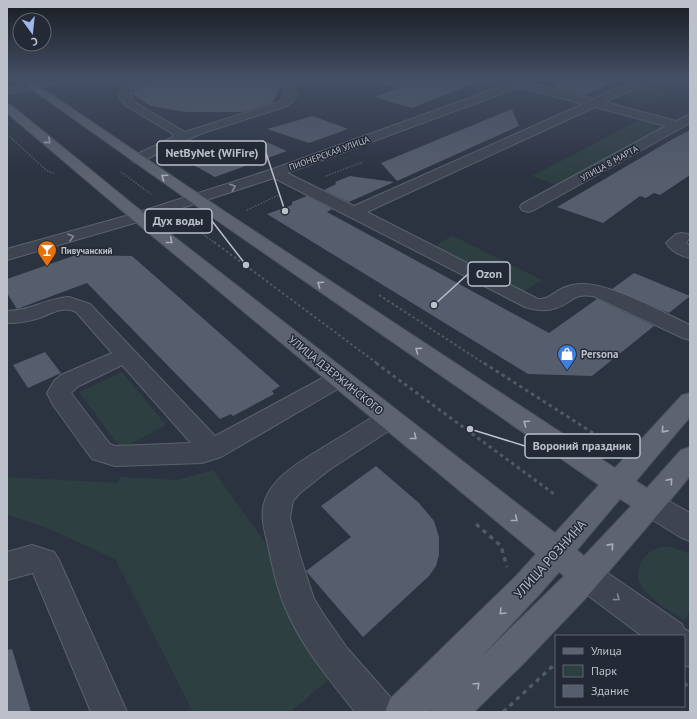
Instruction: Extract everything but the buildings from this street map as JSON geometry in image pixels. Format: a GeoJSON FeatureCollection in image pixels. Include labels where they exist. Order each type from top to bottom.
{"type":"FeatureCollection","features":[{"type":"Feature","properties":{"kind":"main road","name":"УЛИЦА ДЗЕРЖИНСКОГО"},"geometry":{"type":"LineString","coordinates":[[12,112],[139,217],[585,575]]}},
{"type":"Feature","properties":{"kind":"main road"},"geometry":{"type":"LineString","coordinates":[[70,112],[196,199],[617,484],[650,504]]}},
{"type":"Feature","properties":{"kind":"main road","name":"УЛИЦА РОЗНИНА"},"geometry":{"type":"LineString","coordinates":[[404,712],[527,586],[690,401]]}},
{"type":"Feature","properties":{"kind":"main road"},"geometry":{"type":"LineString","coordinates":[[448,712],[553,609],[650,504],[690,457]]}},
{"type":"Feature","properties":{"kind":"street"},"geometry":{"type":"LineString","coordinates":[[143,112],[179,132],[179,139]]}},
{"type":"Feature","properties":{"kind":"street"},"geometry":{"type":"LineString","coordinates":[[138,159],[196,131],[259,112]]}},
{"type":"Feature","properties":{"kind":"street","name":"ПИОНЕРСКАЯ УЛИЦА"},"geometry":{"type":"LineString","coordinates":[[7,255],[139,217],[275,173],[441,112]]}},
{"type":"Feature","properties":{"kind":"street"},"geometry":{"type":"LineString","coordinates":[[354,212],[574,112]]}},
{"type":"Feature","properties":{"kind":"street"},"geometry":{"type":"LineString","coordinates":[[626,112],[677,125]]}},
{"type":"Feature","properties":{"kind":"street","name":"УЛИЦА 8 МАРТА"},"geometry":{"type":"LineString","coordinates":[[528,207],[690,118]]}},
{"type":"Feature","properties":{"kind":"street"},"geometry":{"type":"LineString","coordinates":[[275,173],[532,304],[548,306],[570,292],[581,289],[592,290],[601,292],[690,333]]}},
{"type":"Feature","properties":{"kind":"street"},"geometry":{"type":"LineString","coordinates":[[7,317],[28,316],[60,304],[78,305],[83,308],[212,450]]}},
{"type":"Feature","properties":{"kind":"street"},"geometry":{"type":"LineString","coordinates":[[126,355],[69,381],[62,387],[59,393],[61,399],[101,452],[115,456],[202,454],[212,450],[340,378]]}},
{"type":"Feature","properties":{"kind":"street"},"geometry":{"type":"LineString","coordinates":[[379,712],[334,660],[300,605],[285,556],[276,518],[280,498],[290,485],[320,463],[390,418]]}},
{"type":"Feature","properties":{"kind":"street"},"geometry":{"type":"LineString","coordinates":[[650,504],[690,528]]}},
{"type":"Feature","properties":{"kind":"street"},"geometry":{"type":"LineString","coordinates":[[7,566],[32,559],[42,562],[48,570],[109,712]]}},
{"type":"Feature","properties":{"kind":"street","name":"УЛИЦА ДЗЕРЖИНСКОГО"},"geometry":{"type":"LineString","coordinates":[[585,575],[669,635]]}},
{"type":"Feature","properties":{"kind":"path"},"geometry":{"type":"LineString","coordinates":[[185,220],[554,494]]}},
{"type":"Feature","properties":{"kind":"path"},"geometry":{"type":"LineString","coordinates":[[501,546],[508,569]]}},
{"type":"Feature","properties":{"kind":"path"},"geometry":{"type":"LineString","coordinates":[[503,712],[555,664]]}},
{"type":"Feature","properties":{"kind":"green space"},"geometry":{"type":"Polygon","coordinates":[[[642,119],[667,125],[559,186],[532,176],[642,119]]]}},
{"type":"Feature","properties":{"kind":"green space"},"geometry":{"type":"Polygon","coordinates":[[[453,236],[542,280],[521,293],[436,248],[440,242],[453,236]]]}},
{"type":"Feature","properties":{"kind":"green space"},"geometry":{"type":"Polygon","coordinates":[[[122,372],[166,425],[121,449],[79,392],[122,372]]]}},
{"type":"Feature","properties":{"kind":"green space"},"geometry":{"type":"Polygon","coordinates":[[[213,470],[277,559],[332,677],[290,712],[193,712],[115,559],[45,527],[7,515],[7,477],[117,483],[120,477],[177,480],[213,470]]]}},
{"type":"Feature","properties":{"kind":"green space"},"geometry":{"type":"Polygon","coordinates":[[[660,547],[672,547],[690,554],[690,609],[685,620],[650,597],[640,584],[638,575],[642,560],[650,552],[660,547]]]}},
{"type":"Feature","properties":{"kind":"place","name":"NetByNet (WiFire)"},"geometry":{"type":"Point","coordinates":[285,211]}},
{"type":"Feature","properties":{"kind":"place","name":"Дух воды"},"geometry":{"type":"Point","coordinates":[246,265]}},
{"type":"Feature","properties":{"kind":"place","name":"Пивучанский"},"geometry":{"type":"Point","coordinates":[47,267]}},
{"type":"Feature","properties":{"kind":"place","name":"Ozon"},"geometry":{"type":"Point","coordinates":[434,305]}},
{"type":"Feature","properties":{"kind":"place","name":"Persona"},"geometry":{"type":"Point","coordinates":[567,371]}},
{"type":"Feature","properties":{"kind":"place","name":"Вороний праздник"},"geometry":{"type":"Point","coordinates":[470,429]}}]}
